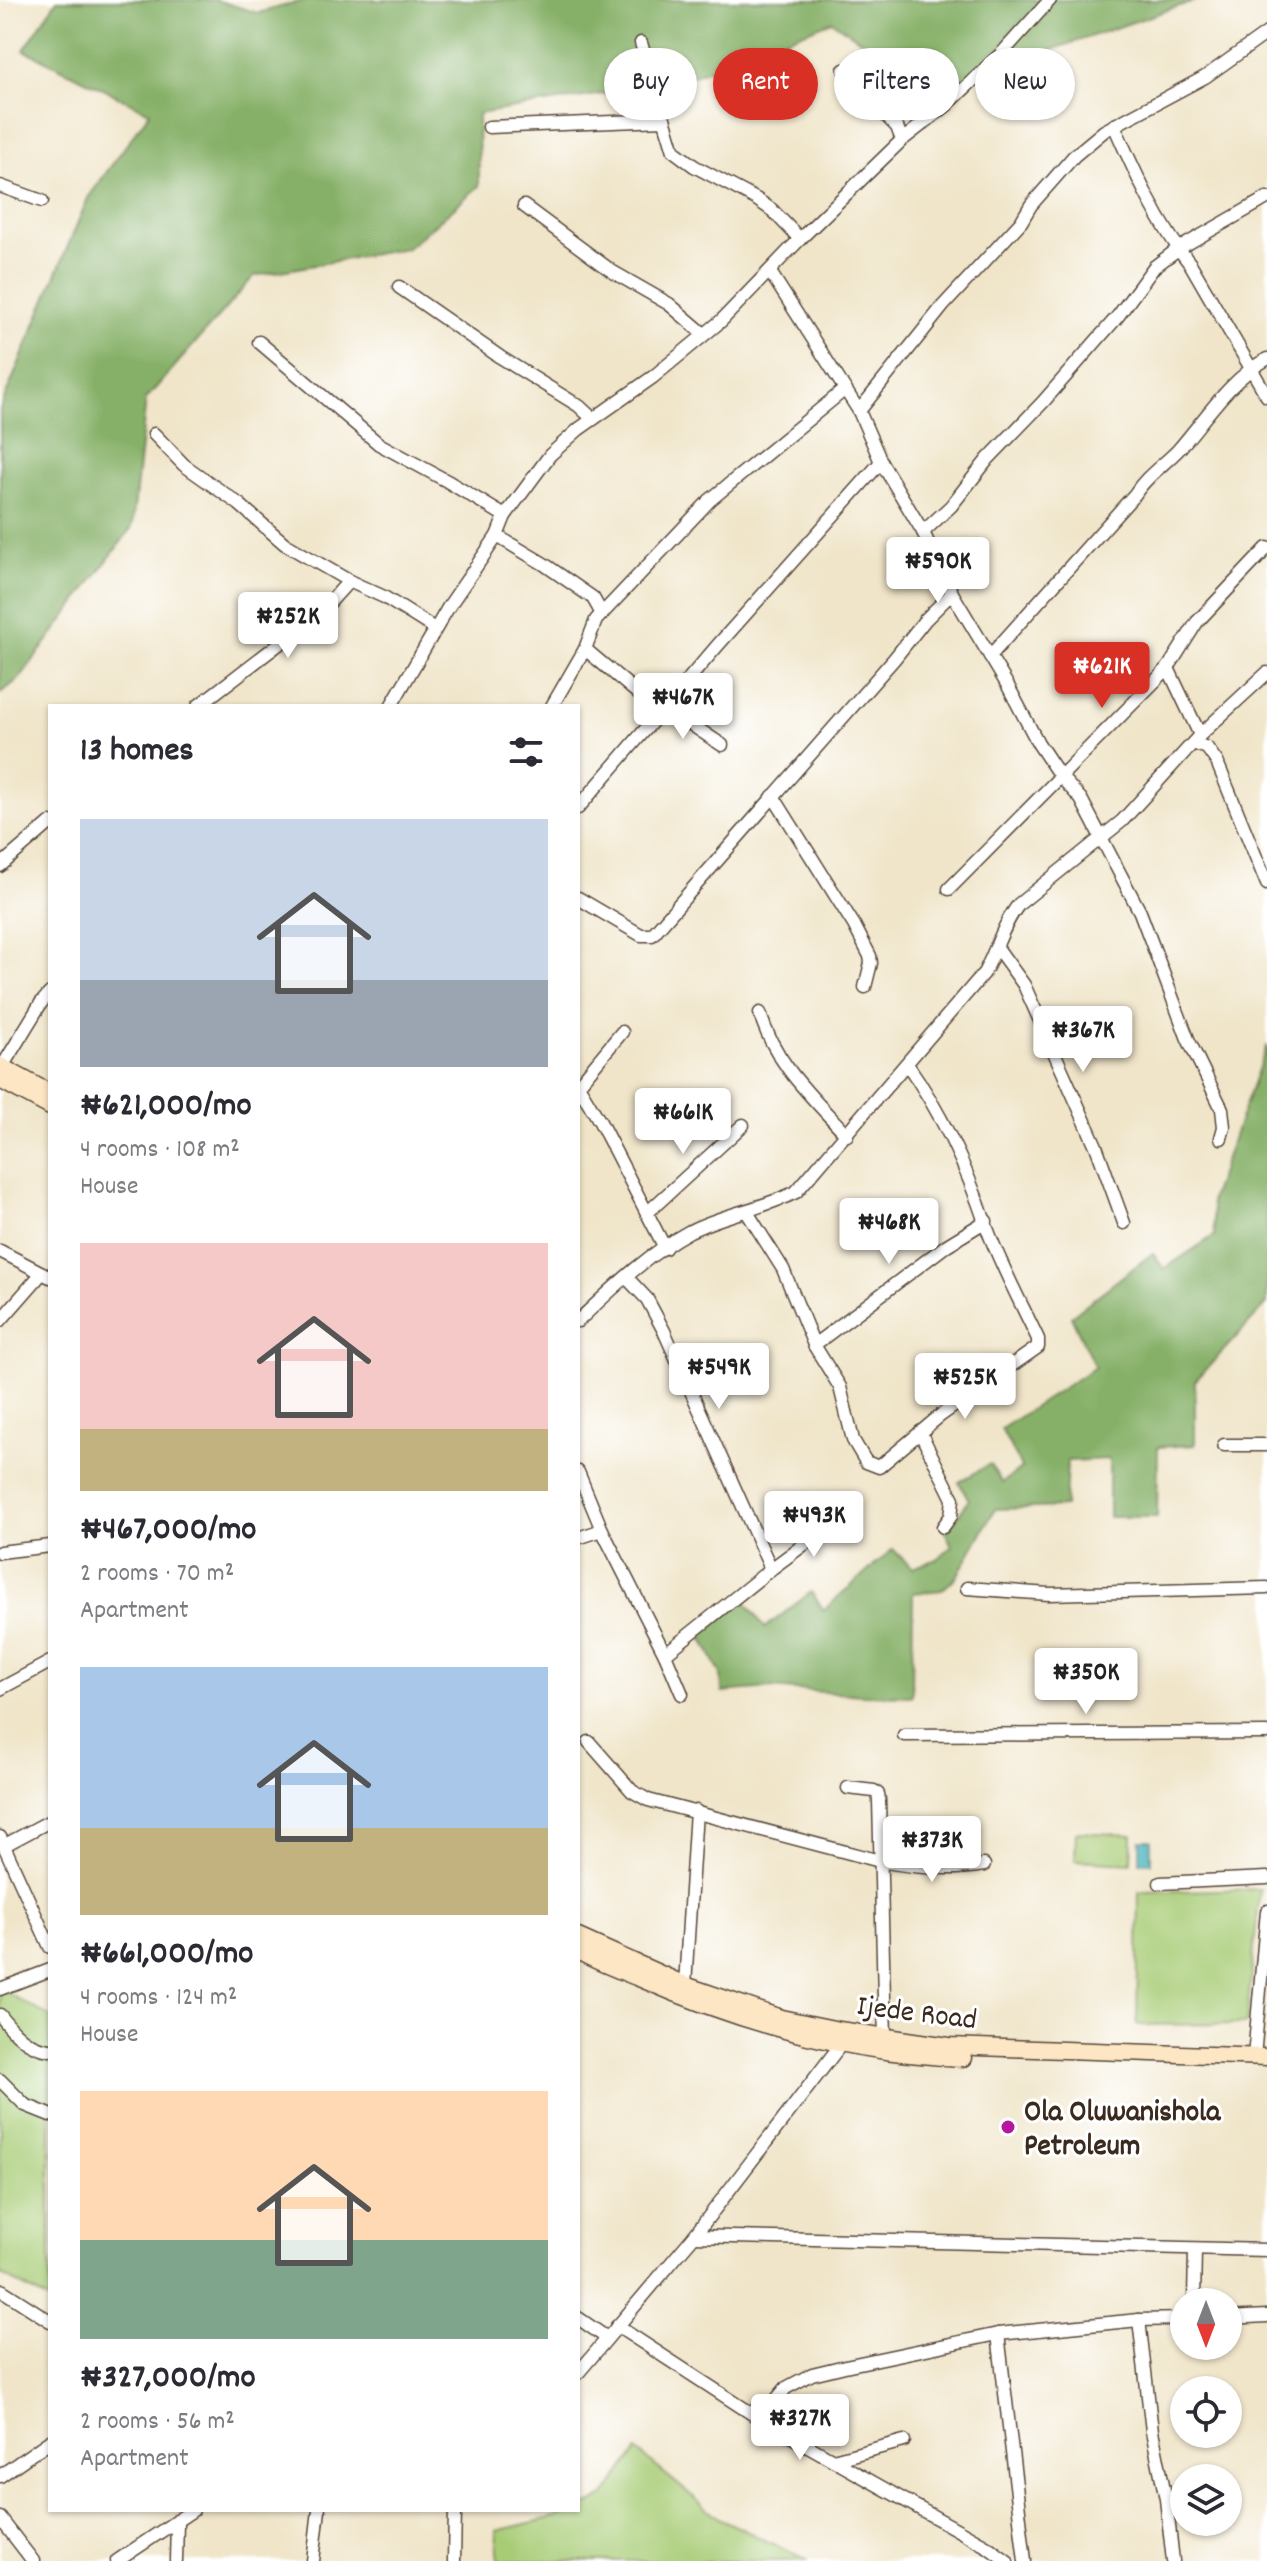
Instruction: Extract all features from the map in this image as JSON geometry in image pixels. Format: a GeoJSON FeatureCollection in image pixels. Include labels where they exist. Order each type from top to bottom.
{"type":"FeatureCollection","features":[{"type":"Feature","properties":{"kind":"main road"},"geometry":{"type":"LineString","coordinates":[[1,1071],[48,1092]]}},
{"type":"Feature","properties":{"kind":"main road"},"geometry":{"type":"LineString","coordinates":[[1,1071],[48,1106]]}},
{"type":"Feature","properties":{"kind":"main road","name":"Ijede Road"},"geometry":{"type":"LineString","coordinates":[[580,1938],[685,1985],[781,2018],[885,2038],[949,2046],[1263,2060]]}},
{"type":"Feature","properties":{"kind":"main road","name":"Ijede Road"},"geometry":{"type":"LineString","coordinates":[[580,1952],[678,1995],[775,2028],[842,2043],[944,2057],[1263,2060]]}},
{"type":"Feature","properties":{"kind":"street"},"geometry":{"type":"LineString","coordinates":[[392,704],[435,629],[497,536],[505,516],[550,455],[721,321],[902,140],[947,105],[1003,52],[1050,0]]}},
{"type":"Feature","properties":{"kind":"street"},"geometry":{"type":"LineString","coordinates":[[859,411],[943,306],[1021,222],[1031,205],[1074,156],[1114,125],[1205,77],[1267,33]]}},
{"type":"Feature","properties":{"kind":"street"},"geometry":{"type":"LineString","coordinates":[[641,43],[642,48]]}},
{"type":"Feature","properties":{"kind":"street"},"geometry":{"type":"LineString","coordinates":[[489,127],[664,120],[674,151],[756,199],[800,239]]}},
{"type":"Feature","properties":{"kind":"street"},"geometry":{"type":"LineString","coordinates":[[890,120],[897,127],[902,140]]}},
{"type":"Feature","properties":{"kind":"street"},"geometry":{"type":"LineString","coordinates":[[1114,125],[1134,171],[1178,249],[1191,265],[1267,396]]}},
{"type":"Feature","properties":{"kind":"street"},"geometry":{"type":"LineString","coordinates":[[0,186],[42,201]]}},
{"type":"Feature","properties":{"kind":"street"},"geometry":{"type":"LineString","coordinates":[[923,532],[951,506],[988,459],[1118,316],[1154,267],[1178,249],[1267,198]]}},
{"type":"Feature","properties":{"kind":"street"},"geometry":{"type":"LineString","coordinates":[[524,206],[613,272],[669,304],[704,334]]}},
{"type":"Feature","properties":{"kind":"street"},"geometry":{"type":"LineString","coordinates":[[770,272],[859,411],[881,462],[923,532],[952,593],[1038,743],[1060,776],[1081,799],[1140,912],[1188,1039],[1222,1109],[1224,1127],[1221,1138]]}},
{"type":"Feature","properties":{"kind":"street"},"geometry":{"type":"LineString","coordinates":[[399,287],[500,357],[579,406],[593,419]]}},
{"type":"Feature","properties":{"kind":"street"},"geometry":{"type":"LineString","coordinates":[[259,342],[379,444],[505,516]]}},
{"type":"Feature","properties":{"kind":"street"},"geometry":{"type":"LineString","coordinates":[[990,656],[1141,485],[1179,448],[1250,368],[1267,359]]}},
{"type":"Feature","properties":{"kind":"street"},"geometry":{"type":"LineString","coordinates":[[553,704],[585,649],[596,620],[710,500],[844,390]]}},
{"type":"Feature","properties":{"kind":"street"},"geometry":{"type":"LineString","coordinates":[[154,434],[184,465],[239,504],[285,544],[349,581],[384,597],[435,629]]}},
{"type":"Feature","properties":{"kind":"street"},"geometry":{"type":"LineString","coordinates":[[580,806],[881,462]]}},
{"type":"Feature","properties":{"kind":"street"},"geometry":{"type":"LineString","coordinates":[[497,536],[593,598],[602,614]]}},
{"type":"Feature","properties":{"kind":"street"},"geometry":{"type":"LineString","coordinates":[[949,889],[1168,668],[1197,622],[1267,548]]}},
{"type":"Feature","properties":{"kind":"street"},"geometry":{"type":"LineString","coordinates":[[201,704],[322,611],[349,581]]}},
{"type":"Feature","properties":{"kind":"street"},"geometry":{"type":"LineString","coordinates":[[580,899],[641,935],[652,935],[925,620],[952,593]]}},
{"type":"Feature","properties":{"kind":"street"},"geometry":{"type":"LineString","coordinates":[[585,649],[662,709],[722,745]]}},
{"type":"Feature","properties":{"kind":"street"},"geometry":{"type":"LineString","coordinates":[[1168,668],[1196,739],[1217,762],[1267,884]]}},
{"type":"Feature","properties":{"kind":"street"},"geometry":{"type":"LineString","coordinates":[[580,1319],[627,1278],[691,1231],[796,1192],[984,973],[998,949],[1007,921],[1019,904],[1140,804],[1196,739],[1267,673]]}},
{"type":"Feature","properties":{"kind":"street"},"geometry":{"type":"LineString","coordinates":[[773,796],[870,956],[865,987]]}},
{"type":"Feature","properties":{"kind":"street"},"geometry":{"type":"LineString","coordinates":[[0,866],[48,825]]}},
{"type":"Feature","properties":{"kind":"street"},"geometry":{"type":"LineString","coordinates":[[998,949],[1024,985],[1096,1146],[1124,1223]]}},
{"type":"Feature","properties":{"kind":"street"},"geometry":{"type":"LineString","coordinates":[[1,1071],[48,996]]}},
{"type":"Feature","properties":{"kind":"street"},"geometry":{"type":"LineString","coordinates":[[760,1013],[785,1066],[847,1135]]}},
{"type":"Feature","properties":{"kind":"street"},"geometry":{"type":"LineString","coordinates":[[580,1083],[622,1032]]}},
{"type":"Feature","properties":{"kind":"street"},"geometry":{"type":"LineString","coordinates":[[747,1212],[783,1269],[814,1345],[840,1387],[853,1440],[866,1462],[879,1467],[920,1432],[1038,1347],[1038,1339],[933,1105],[907,1064]]}},
{"type":"Feature","properties":{"kind":"street"},"geometry":{"type":"LineString","coordinates":[[580,1088],[665,1248]]}},
{"type":"Feature","properties":{"kind":"street"},"geometry":{"type":"LineString","coordinates":[[647,1213],[743,1125]]}},
{"type":"Feature","properties":{"kind":"street"},"geometry":{"type":"LineString","coordinates":[[814,1345],[947,1245],[986,1221]]}},
{"type":"Feature","properties":{"kind":"street"},"geometry":{"type":"LineString","coordinates":[[0,1251],[46,1275],[0,1321]]}},
{"type":"Feature","properties":{"kind":"street"},"geometry":{"type":"LineString","coordinates":[[627,1278],[647,1299],[664,1331],[771,1569]]}},
{"type":"Feature","properties":{"kind":"street"},"geometry":{"type":"LineString","coordinates":[[920,1432],[953,1499],[951,1516],[943,1527]]}},
{"type":"Feature","properties":{"kind":"street"},"geometry":{"type":"LineString","coordinates":[[1224,1445],[1267,1445]]}},
{"type":"Feature","properties":{"kind":"street"},"geometry":{"type":"LineString","coordinates":[[580,1477],[602,1530],[682,1694]]}},
{"type":"Feature","properties":{"kind":"street"},"geometry":{"type":"LineString","coordinates":[[665,1654],[837,1520]]}},
{"type":"Feature","properties":{"kind":"street"},"geometry":{"type":"LineString","coordinates":[[580,1537],[602,1530]]}},
{"type":"Feature","properties":{"kind":"street"},"geometry":{"type":"LineString","coordinates":[[0,1552],[48,1546]]}},
{"type":"Feature","properties":{"kind":"street"},"geometry":{"type":"LineString","coordinates":[[967,1588],[1049,1594],[1267,1588]]}},
{"type":"Feature","properties":{"kind":"street"},"geometry":{"type":"LineString","coordinates":[[0,1689],[48,1663]]}},
{"type":"Feature","properties":{"kind":"street"},"geometry":{"type":"LineString","coordinates":[[904,1735],[1267,1733]]}},
{"type":"Feature","properties":{"kind":"street"},"geometry":{"type":"LineString","coordinates":[[589,1742],[632,1791],[648,1800],[905,1866],[984,1865]]}},
{"type":"Feature","properties":{"kind":"street"},"geometry":{"type":"LineString","coordinates":[[848,1788],[878,1794],[885,2038]]}},
{"type":"Feature","properties":{"kind":"street"},"geometry":{"type":"LineString","coordinates":[[685,1985],[696,1811]]}},
{"type":"Feature","properties":{"kind":"street"},"geometry":{"type":"LineString","coordinates":[[48,1822],[2,1841],[48,1943]]}},
{"type":"Feature","properties":{"kind":"street"},"geometry":{"type":"LineString","coordinates":[[1160,1883],[1267,1878]]}},
{"type":"Feature","properties":{"kind":"street"},"geometry":{"type":"LineString","coordinates":[[1263,2060],[1267,1911]]}},
{"type":"Feature","properties":{"kind":"street"},"geometry":{"type":"LineString","coordinates":[[0,1989],[48,1971]]}},
{"type":"Feature","properties":{"kind":"street"},"geometry":{"type":"LineString","coordinates":[[0,2015],[15,2034],[48,2050]]}},
{"type":"Feature","properties":{"kind":"street"},"geometry":{"type":"LineString","coordinates":[[580,2371],[694,2236],[842,2043]]}},
{"type":"Feature","properties":{"kind":"street"},"geometry":{"type":"LineString","coordinates":[[0,2080],[25,2105],[48,2114]]}},
{"type":"Feature","properties":{"kind":"street"},"geometry":{"type":"LineString","coordinates":[[694,2236],[1267,2250]]}},
{"type":"Feature","properties":{"kind":"street"},"geometry":{"type":"LineString","coordinates":[[1194,2288],[1195,2249]]}},
{"type":"Feature","properties":{"kind":"street"},"geometry":{"type":"LineString","coordinates":[[0,2289],[48,2320]]}},
{"type":"Feature","properties":{"kind":"street"},"geometry":{"type":"LineString","coordinates":[[1242,2317],[1267,2316]]}},
{"type":"Feature","properties":{"kind":"street"},"geometry":{"type":"LineString","coordinates":[[580,2319],[607,2338]]}},
{"type":"Feature","properties":{"kind":"street"},"geometry":{"type":"LineString","coordinates":[[760,2419],[786,2388],[812,2374],[998,2334],[1170,2319]]}},
{"type":"Feature","properties":{"kind":"street"},"geometry":{"type":"LineString","coordinates":[[1139,2320],[1152,2431],[1166,2499],[1173,2561]]}},
{"type":"Feature","properties":{"kind":"street"},"geometry":{"type":"LineString","coordinates":[[617,2326],[760,2419],[988,2547],[1007,2561]]}},
{"type":"Feature","properties":{"kind":"street"},"geometry":{"type":"LineString","coordinates":[[998,2334],[1025,2561]]}},
{"type":"Feature","properties":{"kind":"street"},"geometry":{"type":"LineString","coordinates":[[833,2460],[904,2441]]}},
{"type":"Feature","properties":{"kind":"street"},"geometry":{"type":"LineString","coordinates":[[0,2476],[48,2442]]}},
{"type":"Feature","properties":{"kind":"street"},"geometry":{"type":"LineString","coordinates":[[117,2561],[190,2512]]}},
{"type":"Feature","properties":{"kind":"street"},"geometry":{"type":"LineString","coordinates":[[313,2561],[319,2512]]}},
{"type":"Feature","properties":{"kind":"street"},"geometry":{"type":"LineString","coordinates":[[454,2561],[455,2512]]}},
{"type":"Feature","properties":{"kind":"street"},"geometry":{"type":"LineString","coordinates":[[0,2518],[28,2560]]}},
{"type":"Feature","properties":{"kind":"street"},"geometry":{"type":"LineString","coordinates":[[176,2561],[177,2522]]}},
{"type":"Feature","properties":{"kind":"green space"},"geometry":{"type":"Polygon","coordinates":[[[57,0],[216,0],[258,13],[306,0],[1197,0],[1057,48],[975,48],[975,76],[959,82],[959,48],[872,48],[832,21],[763,48],[713,48],[713,68],[697,74],[697,48],[604,48],[604,94],[478,114],[479,186],[407,248],[254,276],[146,399],[132,527],[20,678],[0,694],[0,409],[88,198],[150,112],[24,50],[57,0]]]}},
{"type":"Feature","properties":{"kind":"green space"},"geometry":{"type":"Polygon","coordinates":[[[1267,1045],[1267,1304],[1195,1381],[1195,1445],[1158,1447],[1157,1517],[1109,1517],[1109,1459],[1067,1461],[1065,1507],[995,1509],[957,1576],[942,1590],[913,1593],[912,1696],[770,1688],[722,1692],[721,1674],[701,1635],[744,1599],[765,1628],[811,1592],[824,1610],[893,1549],[912,1568],[937,1559],[952,1546],[946,1533],[969,1500],[959,1482],[990,1464],[1002,1483],[1022,1468],[1001,1429],[1095,1367],[1071,1316],[1153,1253],[1164,1269],[1215,1235],[1211,1199],[1267,1045]]]}},
{"type":"Feature","properties":{"kind":"green space"},"geometry":{"type":"Polygon","coordinates":[[[1076,1832],[1132,1835],[1131,1863],[1075,1860],[1076,1832]]]}},
{"type":"Feature","properties":{"kind":"green space"},"geometry":{"type":"Polygon","coordinates":[[[1260,1889],[1246,2024],[1137,2025],[1139,1892],[1260,1889]]]}},
{"type":"Feature","properties":{"kind":"green space"},"geometry":{"type":"Polygon","coordinates":[[[0,1989],[48,2016],[48,2300],[0,2274],[0,1989]]]}},
{"type":"Feature","properties":{"kind":"green space"},"geometry":{"type":"Polygon","coordinates":[[[637,2451],[719,2518],[808,2561],[499,2561],[496,2531],[580,2512],[580,2509],[605,2496],[637,2451]]]}},
{"type":"Feature","properties":{"kind":"water"},"geometry":{"type":"Polygon","coordinates":[[[1140,1840],[1151,1840],[1151,1863],[1140,1863],[1140,1840]]]}},
{"type":"Feature","properties":{"kind":"place","name":"Ola Oluwanishola Petroleum"},"geometry":{"type":"Point","coordinates":[1008,2127]}}]}
